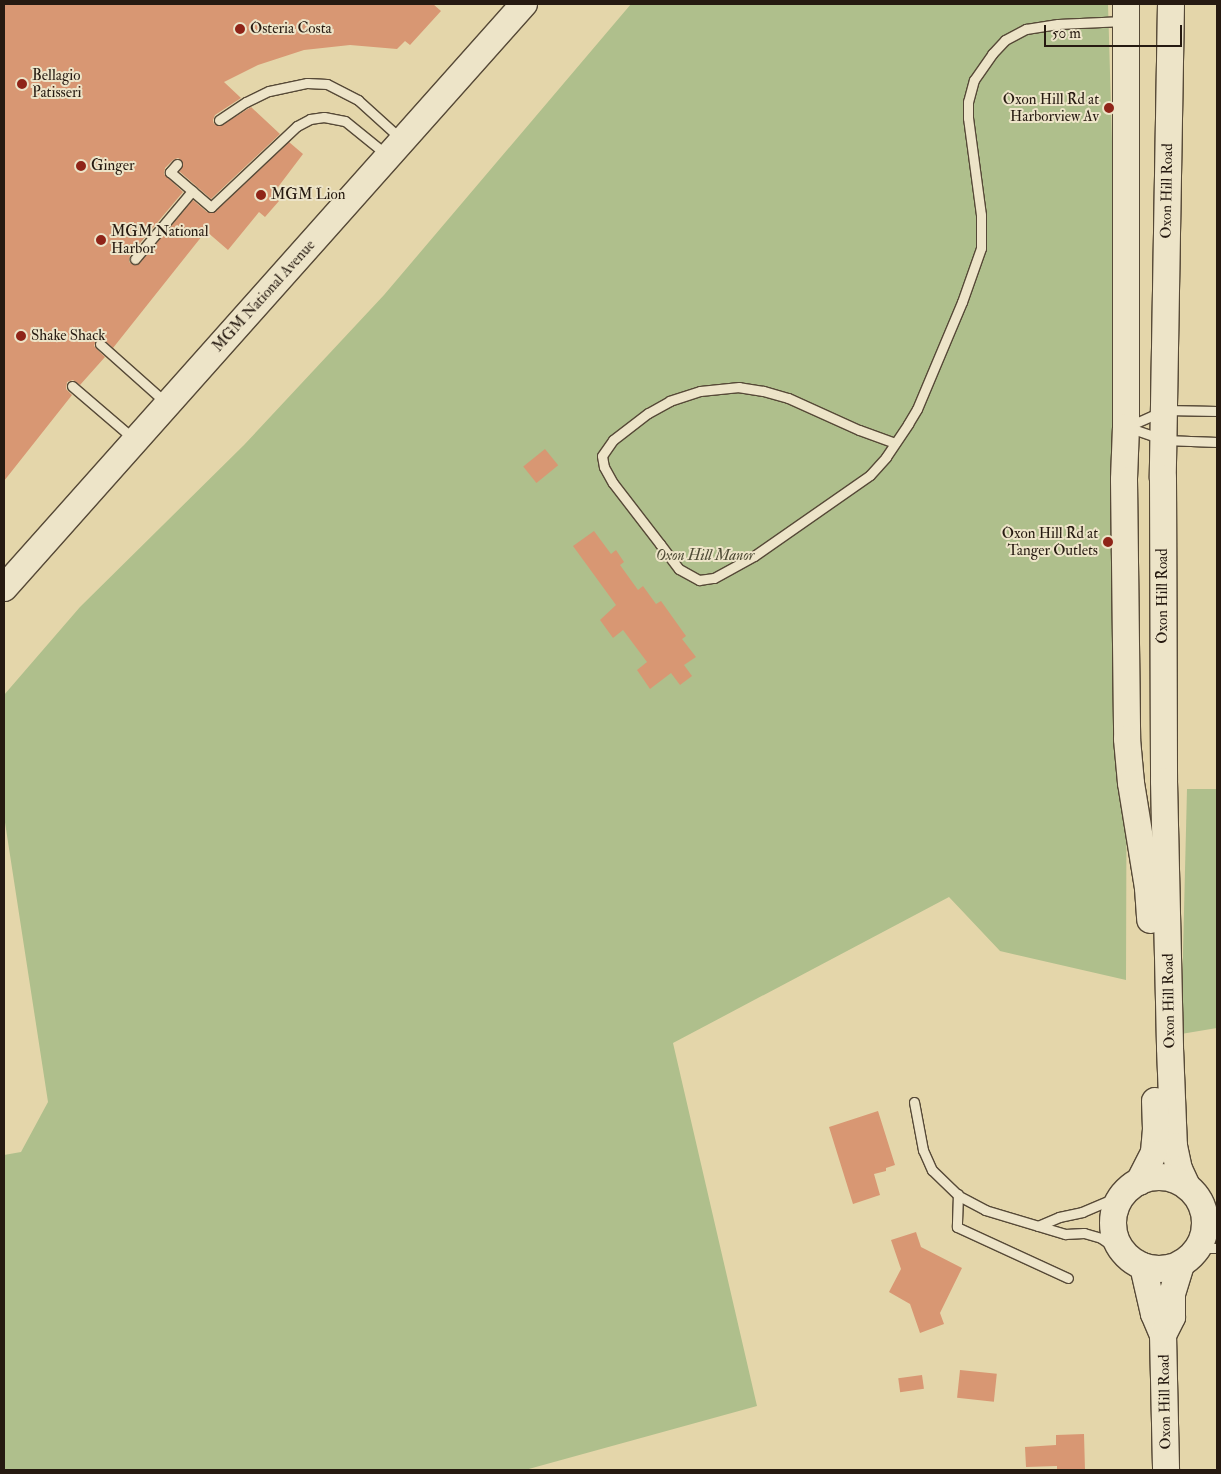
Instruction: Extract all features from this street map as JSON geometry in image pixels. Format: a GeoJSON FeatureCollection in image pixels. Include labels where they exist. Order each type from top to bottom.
{"type":"FeatureCollection","features":[{"type":"Feature","properties":{"kind":"main road","name":"Oxon Hill Road"},"geometry":{"type":"LineString","coordinates":[[1171,4],[1162,600],[1170,1048],[1174,1146],[1179,1169],[1188,1186]]}},
{"type":"Feature","properties":{"kind":"main road","name":"MGM National Avenue"},"geometry":{"type":"LineString","coordinates":[[4,588],[521,5]]}},
{"type":"Feature","properties":{"kind":"main road","name":"Oxon Hill Road"},"geometry":{"type":"LineString","coordinates":[[1126,12],[1126,427],[1124,480],[1127,739],[1131,783],[1148,888],[1156,1130],[1154,1152],[1130,1188]]}},
{"type":"Feature","properties":{"kind":"main road"},"geometry":{"type":"LineString","coordinates":[[1155,1177],[1172,1178],[1188,1186],[1211,1220],[1199,1253],[1164,1269],[1134,1260],[1114,1236],[1114,1215],[1130,1188],[1155,1177]]}},
{"type":"Feature","properties":{"kind":"main road","name":"Oxon Hill Road"},"geometry":{"type":"LineString","coordinates":[[1163,1335],[1172,1317],[1172,1294],[1199,1253]]}},
{"type":"Feature","properties":{"kind":"main road","name":"Oxon Hill Road"},"geometry":{"type":"LineString","coordinates":[[1134,1260],[1163,1335],[1166,1470]]}},
{"type":"Feature","properties":{"kind":"lane"},"geometry":{"type":"LineString","coordinates":[[895,443],[853,428],[788,398],[763,390],[740,387],[700,391],[670,401],[648,413],[613,440],[602,456],[604,467],[613,483],[664,550],[679,569],[699,580],[714,578],[754,556],[870,475],[895,443],[917,409],[962,302],[980,248],[981,215],[968,118],[968,102],[974,80],[992,54],[1006,40],[1026,28],[1126,12]]}},
{"type":"Feature","properties":{"kind":"lane"},"geometry":{"type":"LineString","coordinates":[[219,120],[246,102],[269,91],[307,83],[327,84],[358,100],[395,148]]}},
{"type":"Feature","properties":{"kind":"lane"},"geometry":{"type":"LineString","coordinates":[[177,164],[170,172],[211,207],[297,126],[310,119],[324,117],[345,121],[395,148]]}},
{"type":"Feature","properties":{"kind":"lane"},"geometry":{"type":"LineString","coordinates":[[135,259],[192,191]]}},
{"type":"Feature","properties":{"kind":"lane"},"geometry":{"type":"LineString","coordinates":[[100,344],[168,404]]}},
{"type":"Feature","properties":{"kind":"lane"},"geometry":{"type":"LineString","coordinates":[[72,386],[135,440]]}},
{"type":"Feature","properties":{"kind":"lane"},"geometry":{"type":"LineString","coordinates":[[1126,427],[1165,410],[1217,411]]}},
{"type":"Feature","properties":{"kind":"lane"},"geometry":{"type":"LineString","coordinates":[[1126,427],[1164,440],[1217,442]]}},
{"type":"Feature","properties":{"kind":"lane"},"geometry":{"type":"LineString","coordinates":[[914,1102],[923,1150],[932,1170],[958,1194],[985,1210],[1065,1234],[1084,1234],[1101,1238],[1134,1260]]}},
{"type":"Feature","properties":{"kind":"lane"},"geometry":{"type":"LineString","coordinates":[[1038,1226],[1059,1216],[1082,1212],[1130,1188]]}},
{"type":"Feature","properties":{"kind":"lane"},"geometry":{"type":"LineString","coordinates":[[958,1194],[957,1227],[1068,1278]]}},
{"type":"Feature","properties":{"kind":"green space","name":"Oxon Hill Manor"},"geometry":{"type":"Polygon","coordinates":[[[631,4],[1108,4],[1127,656],[1126,980],[1000,951],[949,897],[673,1043],[757,1406],[525,1470],[4,1470],[4,1155],[21,1152],[48,1102],[4,816],[4,695],[80,607],[244,445],[384,295],[631,4]]]}},
{"type":"Feature","properties":{"kind":"green space"},"geometry":{"type":"Polygon","coordinates":[[[1187,789],[1217,789],[1217,1028],[1181,1034],[1187,789]]]}},
{"type":"Feature","properties":{"kind":"building","name":"MGM National Harbor"},"geometry":{"type":"Polygon","coordinates":[[[4,4],[433,4],[441,11],[410,45],[405,41],[397,49],[350,45],[304,50],[258,65],[224,82],[241,98],[215,115],[214,124],[222,125],[251,107],[280,134],[211,199],[179,171],[183,166],[181,160],[178,158],[173,160],[165,168],[164,174],[183,192],[130,255],[129,262],[134,265],[140,263],[193,200],[207,212],[215,212],[289,142],[303,154],[272,195],[279,201],[265,217],[259,212],[228,250],[206,231],[113,348],[102,338],[96,340],[94,346],[105,357],[80,385],[73,380],[67,382],[66,389],[72,395],[4,481],[4,4]]]}},
{"type":"Feature","properties":{"kind":"building"},"geometry":{"type":"Polygon","coordinates":[[[545,449],[558,465],[536,483],[523,467],[545,449]]]}},
{"type":"Feature","properties":{"kind":"building"},"geometry":{"type":"Polygon","coordinates":[[[594,531],[611,554],[616,550],[624,562],[620,565],[638,590],[643,586],[656,604],[661,601],[686,636],[682,639],[696,657],[684,665],[692,676],[680,685],[671,673],[650,689],[637,670],[647,662],[623,630],[613,638],[600,620],[616,605],[573,546],[594,531]]]}},
{"type":"Feature","properties":{"kind":"building"},"geometry":{"type":"Polygon","coordinates":[[[878,1111],[895,1165],[886,1168],[886,1171],[874,1174],[880,1195],[853,1204],[829,1127],[878,1111]]]}},
{"type":"Feature","properties":{"kind":"building"},"geometry":{"type":"Polygon","coordinates":[[[916,1232],[921,1247],[962,1268],[940,1313],[944,1324],[920,1333],[910,1304],[889,1292],[901,1269],[891,1240],[916,1232]]]}},
{"type":"Feature","properties":{"kind":"building"},"geometry":{"type":"Polygon","coordinates":[[[960,1370],[997,1374],[994,1402],[957,1398],[960,1370]]]}},
{"type":"Feature","properties":{"kind":"building"},"geometry":{"type":"Polygon","coordinates":[[[922,1375],[924,1389],[900,1392],[898,1378],[922,1375]]]}},
{"type":"Feature","properties":{"kind":"building"},"geometry":{"type":"Polygon","coordinates":[[[1084,1434],[1085,1470],[1057,1470],[1057,1466],[1026,1467],[1025,1447],[1056,1445],[1056,1435],[1084,1434]]]}},
{"type":"Feature","properties":{"kind":"place","name":"Osteria Costa"},"geometry":{"type":"Point","coordinates":[240,29]}},
{"type":"Feature","properties":{"kind":"place","name":"Bellagio Patisseri"},"geometry":{"type":"Point","coordinates":[22,84]}},
{"type":"Feature","properties":{"kind":"place","name":"Oxon Hill Rd at Harborview Av"},"geometry":{"type":"Point","coordinates":[1109,108]}},
{"type":"Feature","properties":{"kind":"place","name":"Ginger"},"geometry":{"type":"Point","coordinates":[81,166]}},
{"type":"Feature","properties":{"kind":"place","name":"MGM Lion"},"geometry":{"type":"Point","coordinates":[261,195]}},
{"type":"Feature","properties":{"kind":"place","name":"MGM National Harbor"},"geometry":{"type":"Point","coordinates":[101,240]}},
{"type":"Feature","properties":{"kind":"place","name":"Shake Shack"},"geometry":{"type":"Point","coordinates":[21,336]}},
{"type":"Feature","properties":{"kind":"place","name":"Oxon Hill Rd at Tanger Outlets"},"geometry":{"type":"Point","coordinates":[1108,542]}}]}
